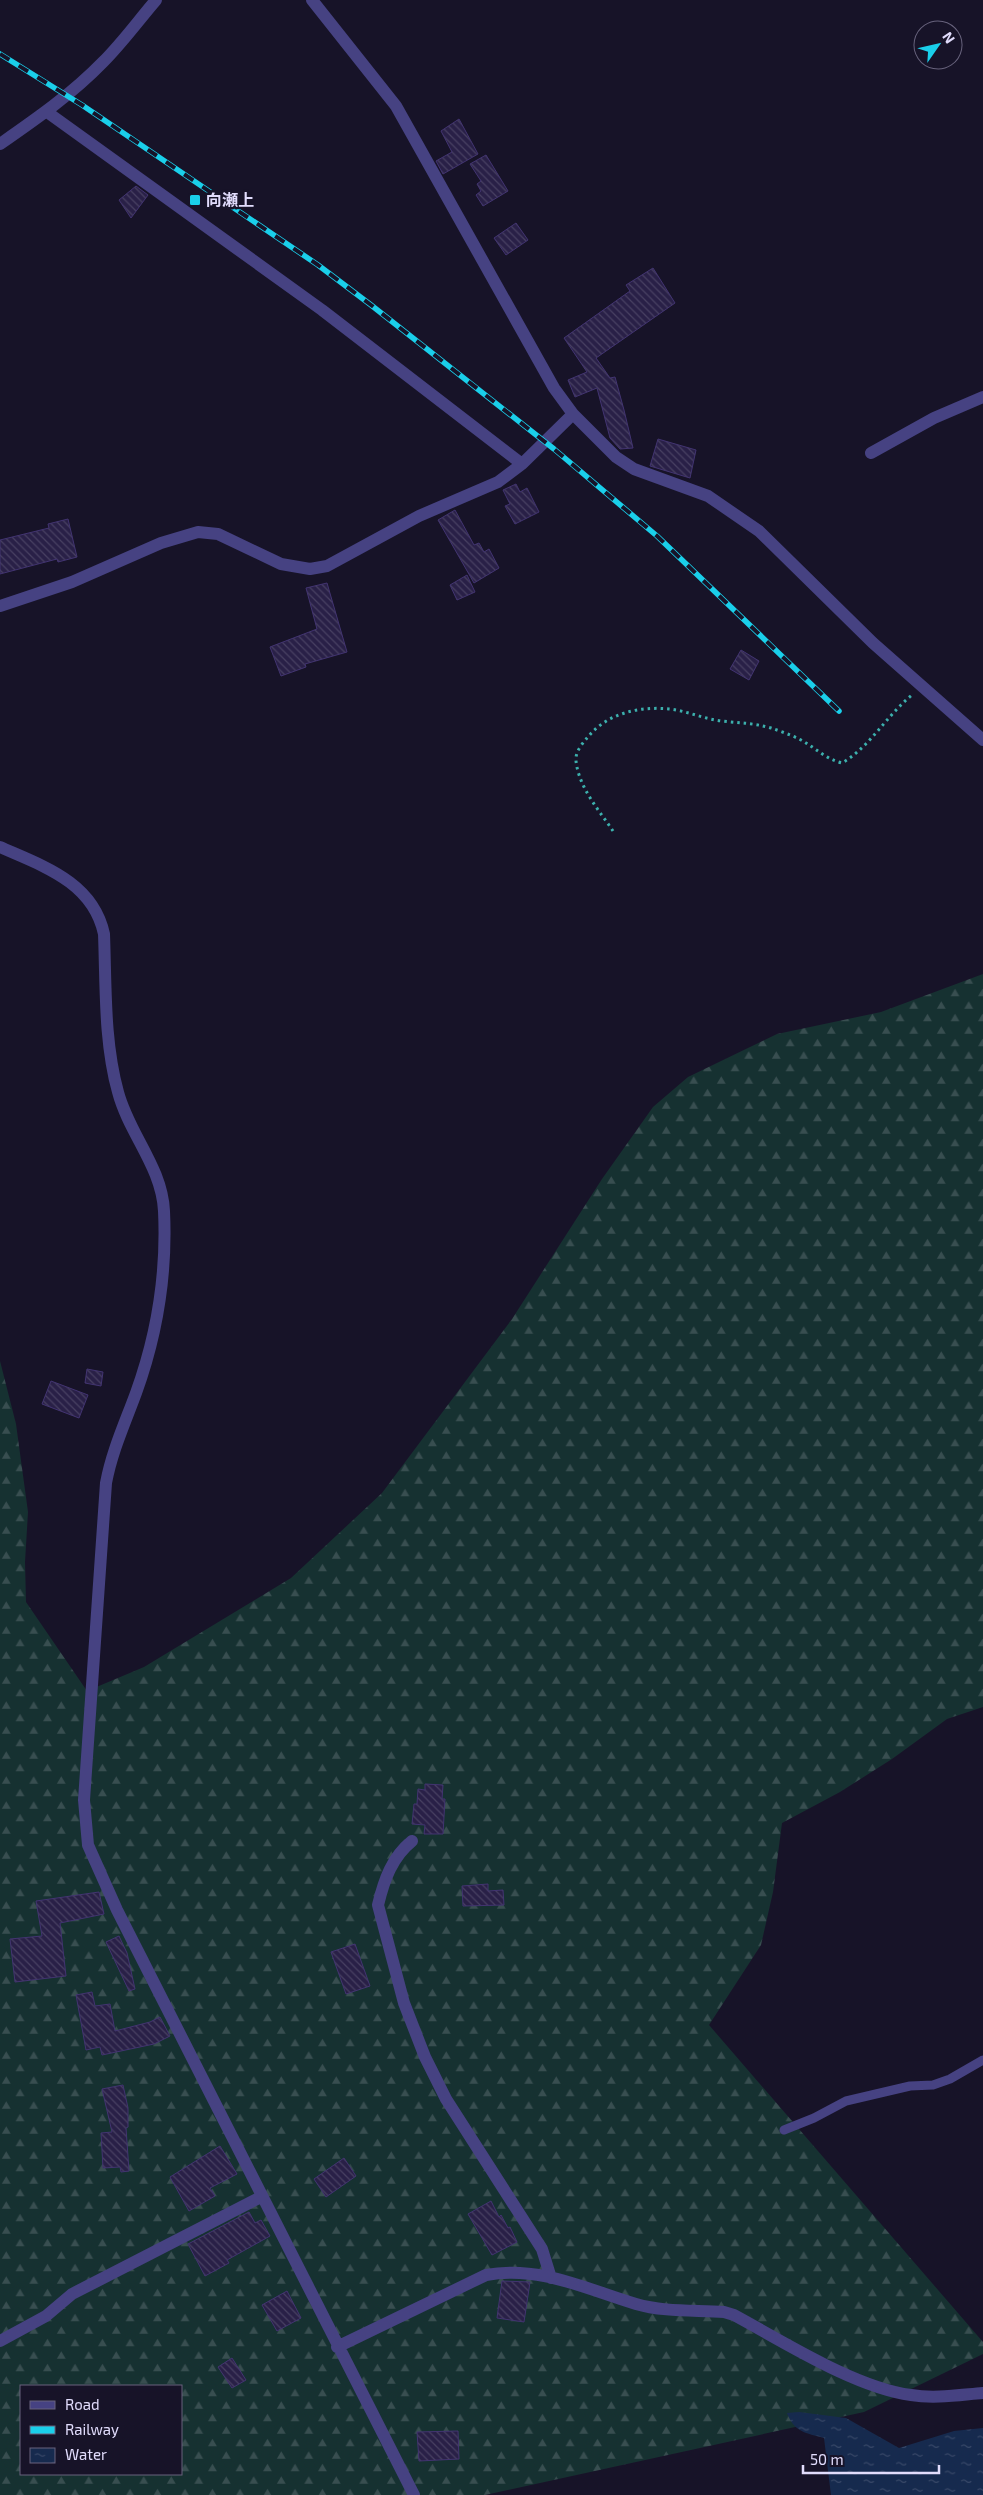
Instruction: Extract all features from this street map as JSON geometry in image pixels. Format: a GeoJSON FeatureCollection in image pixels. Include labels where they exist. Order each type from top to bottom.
{"type":"FeatureCollection","features":[{"type":"Feature","properties":{"kind":"street"},"geometry":{"type":"LineString","coordinates":[[0,144],[47,112],[102,64],[156,0]]}},
{"type":"Feature","properties":{"kind":"street"},"geometry":{"type":"LineString","coordinates":[[312,0],[396,106],[554,388],[573,414],[616,457],[634,469],[708,496],[759,531],[873,643],[983,740]]}},
{"type":"Feature","properties":{"kind":"street"},"geometry":{"type":"LineString","coordinates":[[47,112],[322,310],[522,464]]}},
{"type":"Feature","properties":{"kind":"street"},"geometry":{"type":"LineString","coordinates":[[871,453],[934,418],[983,397]]}},
{"type":"Feature","properties":{"kind":"street"},"geometry":{"type":"LineString","coordinates":[[0,606],[72,582],[161,543],[198,532],[218,534],[281,564],[310,569],[327,566],[418,516],[498,482],[522,464],[573,414]]}},
{"type":"Feature","properties":{"kind":"street"},"geometry":{"type":"LineString","coordinates":[[0,846],[76,885],[97,914],[104,934],[112,1070],[124,1111],[159,1180],[164,1211],[160,1300],[155,1331],[136,1394],[112,1456],[106,1482],[84,1800],[88,1845],[117,1910],[337,2347],[414,2495]]}},
{"type":"Feature","properties":{"kind":"street"},"geometry":{"type":"LineString","coordinates":[[412,1841],[393,1863],[378,1905],[404,2003],[446,2099],[542,2249],[551,2278]]}},
{"type":"Feature","properties":{"kind":"street"},"geometry":{"type":"LineString","coordinates":[[0,2341],[46,2316],[72,2294],[262,2197]]}},
{"type":"Feature","properties":{"kind":"street"},"geometry":{"type":"LineString","coordinates":[[337,2347],[486,2275],[507,2271],[577,2283],[644,2306],[724,2312],[734,2315],[816,2359],[866,2383],[892,2391],[924,2397],[983,2393]]}},
{"type":"Feature","properties":{"kind":"lane"},"geometry":{"type":"LineString","coordinates":[[784,2130],[814,2118],[846,2101],[910,2086],[933,2085],[950,2079],[983,2060]]}},
{"type":"Feature","properties":{"kind":"path"},"geometry":{"type":"LineString","coordinates":[[613,832],[584,787],[576,761],[577,753],[587,738],[608,720],[635,710],[670,709],[722,721],[746,722],[771,728],[799,739],[829,760],[842,763],[857,754],[882,724],[922,687]]}},
{"type":"Feature","properties":{"kind":"green space"},"geometry":{"type":"Polygon","coordinates":[[[983,974],[983,1707],[947,1719],[892,1759],[840,1792],[782,1823],[773,1892],[761,1945],[709,2025],[983,2342],[983,2354],[864,2412],[485,2495],[0,2495],[0,1361],[16,1424],[28,1512],[25,1562],[26,1602],[87,1691],[144,1667],[291,1578],[382,1493],[512,1319],[602,1179],[653,1107],[688,1077],[777,1034],[881,1012],[983,974]]]}},
{"type":"Feature","properties":{"kind":"water"},"geometry":{"type":"Polygon","coordinates":[[[799,2412],[846,2418],[899,2448],[954,2431],[983,2428],[983,2495],[831,2495],[824,2438],[801,2431],[793,2424],[787,2413],[799,2412]]]}},
{"type":"Feature","properties":{"kind":"building"},"geometry":{"type":"Polygon","coordinates":[[[459,119],[478,154],[443,174],[436,161],[452,152],[441,131],[459,119]]]}},
{"type":"Feature","properties":{"kind":"building"},"geometry":{"type":"Polygon","coordinates":[[[486,155],[508,191],[483,206],[476,195],[481,191],[477,184],[481,181],[470,164],[486,155]]]}},
{"type":"Feature","properties":{"kind":"building"},"geometry":{"type":"Polygon","coordinates":[[[136,186],[148,195],[131,218],[119,200],[136,186]]]}},
{"type":"Feature","properties":{"kind":"building"},"geometry":{"type":"Polygon","coordinates":[[[516,223],[528,240],[506,255],[494,238],[516,223]]]}},
{"type":"Feature","properties":{"kind":"building"},"geometry":{"type":"Polygon","coordinates":[[[653,268],[675,303],[596,358],[610,378],[615,377],[624,410],[633,448],[620,449],[610,438],[597,388],[575,397],[568,380],[587,372],[564,338],[630,291],[626,285],[653,268]]]}},
{"type":"Feature","properties":{"kind":"building"},"geometry":{"type":"Polygon","coordinates":[[[658,439],[696,450],[690,478],[650,466],[658,439]]]}},
{"type":"Feature","properties":{"kind":"building"},"geometry":{"type":"Polygon","coordinates":[[[516,484],[520,492],[527,488],[539,512],[515,524],[505,506],[510,504],[503,490],[516,484]]]}},
{"type":"Feature","properties":{"kind":"building"},"geometry":{"type":"Polygon","coordinates":[[[455,510],[474,545],[479,543],[484,552],[489,549],[499,568],[474,583],[438,520],[455,510]]]}},
{"type":"Feature","properties":{"kind":"building"},"geometry":{"type":"Polygon","coordinates":[[[68,519],[77,557],[58,562],[57,559],[0,574],[0,540],[49,528],[48,524],[68,519]]]}},
{"type":"Feature","properties":{"kind":"building"},"geometry":{"type":"Polygon","coordinates":[[[467,575],[475,592],[457,600],[450,585],[467,575]]]}},
{"type":"Feature","properties":{"kind":"building"},"geometry":{"type":"Polygon","coordinates":[[[327,583],[347,652],[305,664],[306,667],[281,676],[270,647],[317,629],[306,588],[327,583]]]}},
{"type":"Feature","properties":{"kind":"building"},"geometry":{"type":"Polygon","coordinates":[[[741,650],[759,661],[749,680],[730,669],[741,650]]]}},
{"type":"Feature","properties":{"kind":"building"},"geometry":{"type":"Polygon","coordinates":[[[87,1369],[103,1372],[101,1386],[85,1383],[87,1369]]]}},
{"type":"Feature","properties":{"kind":"building"},"geometry":{"type":"Polygon","coordinates":[[[51,1381],[88,1395],[79,1418],[42,1404],[51,1381]]]}},
{"type":"Feature","properties":{"kind":"building"},"geometry":{"type":"Polygon","coordinates":[[[425,1784],[443,1785],[442,1799],[445,1799],[443,1834],[424,1834],[425,1825],[412,1824],[414,1804],[417,1804],[418,1789],[425,1790],[425,1784]]]}},
{"type":"Feature","properties":{"kind":"building"},"geometry":{"type":"Polygon","coordinates":[[[488,1884],[488,1891],[503,1890],[504,1905],[463,1906],[462,1886],[488,1884]]]}},
{"type":"Feature","properties":{"kind":"building"},"geometry":{"type":"Polygon","coordinates":[[[99,1892],[104,1914],[60,1923],[66,1976],[15,1982],[10,1939],[42,1936],[36,1901],[99,1892]]]}},
{"type":"Feature","properties":{"kind":"building"},"geometry":{"type":"Polygon","coordinates":[[[119,1936],[127,1953],[135,1989],[129,1991],[106,1942],[119,1936]]]}},
{"type":"Feature","properties":{"kind":"building"},"geometry":{"type":"Polygon","coordinates":[[[355,1944],[370,1986],[346,1994],[331,1952],[355,1944]]]}},
{"type":"Feature","properties":{"kind":"building"},"geometry":{"type":"Polygon","coordinates":[[[92,1992],[95,2006],[110,2004],[115,2031],[150,2022],[160,2017],[170,2036],[154,2044],[102,2055],[100,2047],[86,2050],[76,1995],[92,1992]]]}},
{"type":"Feature","properties":{"kind":"building"},"geometry":{"type":"Polygon","coordinates":[[[123,2085],[128,2108],[128,2127],[126,2128],[129,2171],[121,2172],[120,2167],[103,2168],[101,2133],[112,2132],[102,2089],[123,2085]]]}},
{"type":"Feature","properties":{"kind":"building"},"geometry":{"type":"Polygon","coordinates":[[[220,2146],[237,2174],[210,2188],[215,2196],[189,2211],[170,2177],[220,2146]]]}},
{"type":"Feature","properties":{"kind":"building"},"geometry":{"type":"Polygon","coordinates":[[[344,2158],[356,2176],[326,2197],[314,2179],[344,2158]]]}},
{"type":"Feature","properties":{"kind":"building"},"geometry":{"type":"Polygon","coordinates":[[[491,2201],[499,2217],[501,2215],[508,2228],[510,2227],[517,2242],[492,2255],[468,2214],[491,2201]]]}},
{"type":"Feature","properties":{"kind":"building"},"geometry":{"type":"Polygon","coordinates":[[[249,2212],[255,2223],[261,2220],[270,2236],[227,2260],[229,2263],[205,2276],[188,2244],[249,2212]]]}},
{"type":"Feature","properties":{"kind":"building"},"geometry":{"type":"Polygon","coordinates":[[[502,2281],[530,2282],[524,2322],[497,2318],[502,2281]]]}},
{"type":"Feature","properties":{"kind":"building"},"geometry":{"type":"Polygon","coordinates":[[[287,2291],[301,2318],[277,2331],[262,2305],[287,2291]]]}},
{"type":"Feature","properties":{"kind":"building"},"geometry":{"type":"Polygon","coordinates":[[[232,2358],[246,2380],[232,2388],[218,2367],[232,2358]]]}},
{"type":"Feature","properties":{"kind":"building"},"geometry":{"type":"Polygon","coordinates":[[[458,2431],[459,2459],[419,2461],[417,2432],[458,2431]]]}},
{"type":"Feature","properties":{"kind":"railway"},"geometry":{"type":"LineString","coordinates":[[0,54],[82,105],[318,265],[371,305],[554,449],[657,536],[839,711]]}},
{"type":"Feature","properties":{"kind":"place","name":"向瀬上"},"geometry":{"type":"Point","coordinates":[195,200]}}]}
